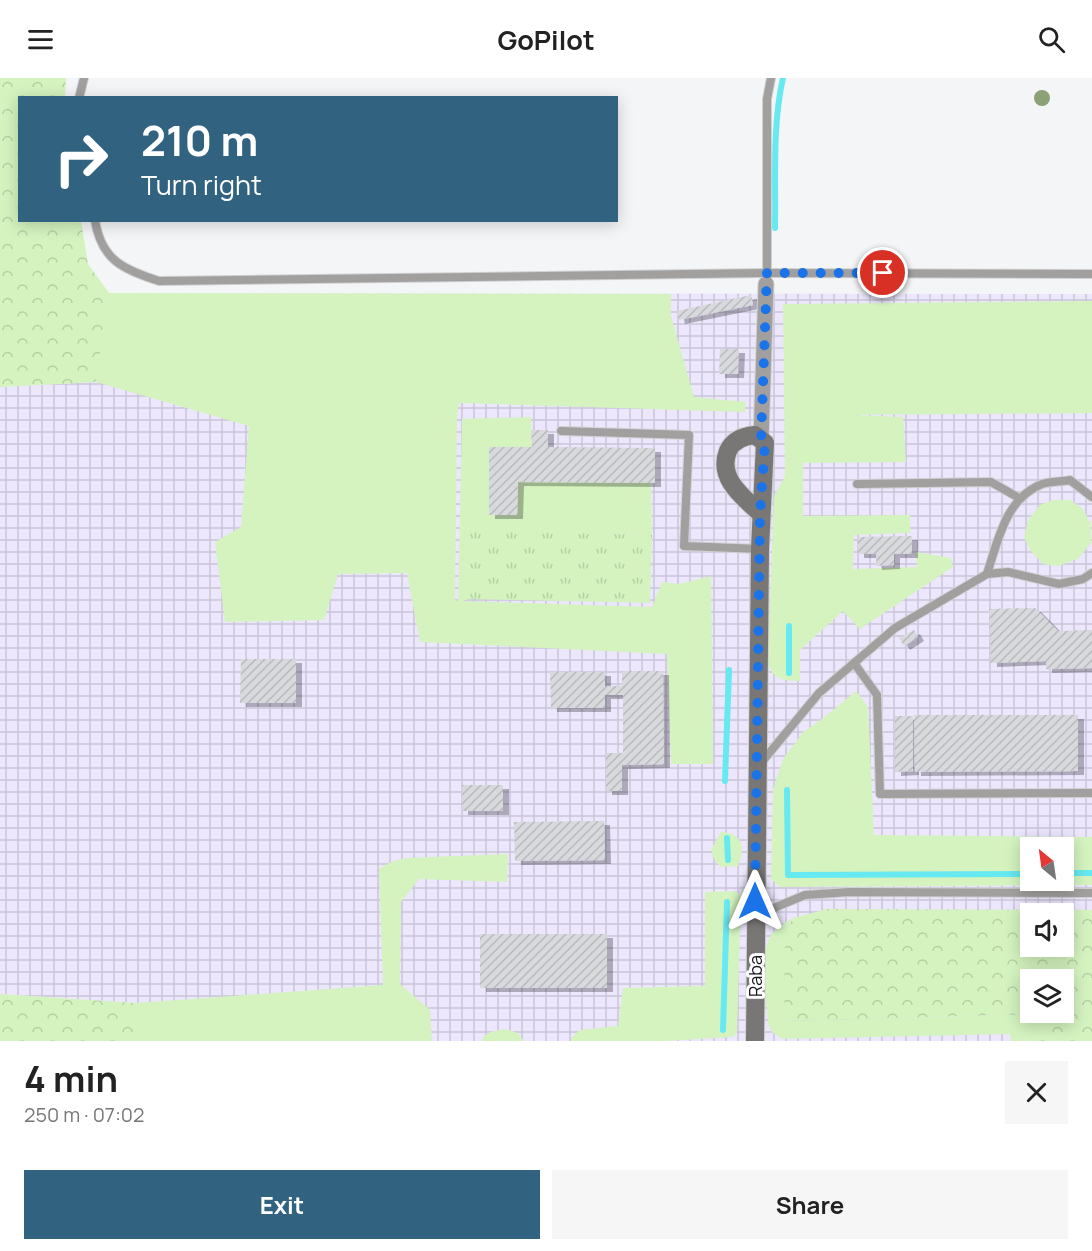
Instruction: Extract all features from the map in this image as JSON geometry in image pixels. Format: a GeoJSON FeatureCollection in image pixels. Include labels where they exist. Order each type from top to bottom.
{"type":"FeatureCollection","features":[{"type":"Feature","properties":{"kind":"street","name":"Raba"},"geometry":{"type":"LineString","coordinates":[[755,1041],[760,514],[765,443],[761,440],[767,279]]}},
{"type":"Feature","properties":{"kind":"street"},"geometry":{"type":"LineString","coordinates":[[760,514],[730,481],[726,473],[725,459],[731,446],[743,436],[755,435],[761,440]]}},
{"type":"Feature","properties":{"kind":"lane"},"geometry":{"type":"LineString","coordinates":[[80,96],[84,78]]}},
{"type":"Feature","properties":{"kind":"lane"},"geometry":{"type":"LineString","coordinates":[[767,279],[767,99],[771,78]]}},
{"type":"Feature","properties":{"kind":"lane"},"geometry":{"type":"LineString","coordinates":[[95,222],[97,235],[111,258],[129,272],[159,281],[767,279],[1092,273]]}},
{"type":"Feature","properties":{"kind":"lane"},"geometry":{"type":"LineString","coordinates":[[561,431],[689,435],[684,546],[760,549]]}},
{"type":"Feature","properties":{"kind":"lane"},"geometry":{"type":"LineString","coordinates":[[987,574],[1004,524],[1019,498],[1043,484],[1070,480],[1092,496]]}},
{"type":"Feature","properties":{"kind":"lane"},"geometry":{"type":"LineString","coordinates":[[857,484],[991,482],[1019,498]]}},
{"type":"Feature","properties":{"kind":"lane"},"geometry":{"type":"LineString","coordinates":[[756,768],[819,693],[895,628],[987,574],[1008,572],[1059,584],[1083,579],[1092,573]]}},
{"type":"Feature","properties":{"kind":"lane"},"geometry":{"type":"LineString","coordinates":[[854,663],[877,695],[880,794],[1092,793]]}},
{"type":"Feature","properties":{"kind":"lane"},"geometry":{"type":"LineString","coordinates":[[755,924],[776,907],[816,894],[850,892],[1092,893]]}},
{"type":"Feature","properties":{"kind":"shaded area"},"geometry":{"type":"Polygon","coordinates":[[[109,293],[1092,294],[1092,1041],[133,1041],[135,1003],[0,994],[0,387],[96,382],[109,293]]]}},
{"type":"Feature","properties":{"kind":"green space"},"geometry":{"type":"Polygon","coordinates":[[[0,78],[66,78],[65,96],[18,96],[18,222],[81,222],[88,264],[109,293],[96,382],[0,387],[0,78]]]}},
{"type":"Feature","properties":{"kind":"green space"},"geometry":{"type":"Polygon","coordinates":[[[109,293],[671,294],[671,316],[694,397],[746,402],[745,412],[459,403],[455,600],[458,601],[462,419],[531,417],[532,447],[489,448],[489,515],[517,514],[518,482],[651,482],[652,535],[470,532],[469,599],[463,601],[652,607],[662,582],[679,584],[711,576],[713,764],[671,764],[667,654],[420,642],[407,573],[338,574],[324,620],[225,622],[215,542],[241,527],[249,426],[96,382],[109,293]]]}},
{"type":"Feature","properties":{"kind":"green space"},"geometry":{"type":"Polygon","coordinates":[[[1092,301],[1092,413],[850,415],[903,417],[906,462],[803,463],[803,516],[910,515],[910,533],[854,535],[853,569],[917,567],[916,552],[951,558],[953,567],[860,629],[843,611],[800,650],[800,681],[783,679],[775,675],[768,661],[774,497],[785,476],[783,304],[1092,301]]]}},
{"type":"Feature","properties":{"kind":"green space"},"geometry":{"type":"Polygon","coordinates":[[[1053,500],[1070,500],[1082,508],[1091,523],[1091,543],[1078,559],[1058,566],[1043,564],[1030,550],[1024,537],[1028,520],[1040,505],[1053,500]]]}},
{"type":"Feature","properties":{"kind":"green space"},"geometry":{"type":"Polygon","coordinates":[[[470,531],[652,535],[650,603],[469,599],[470,531]]]}},
{"type":"Feature","properties":{"kind":"green space"},"geometry":{"type":"Polygon","coordinates":[[[856,691],[868,707],[874,835],[1092,837],[1092,885],[1074,885],[1074,837],[1020,837],[1020,885],[780,887],[771,879],[773,790],[783,759],[803,732],[856,691]]]}},
{"type":"Feature","properties":{"kind":"green space"},"geometry":{"type":"Polygon","coordinates":[[[721,832],[734,835],[740,842],[741,853],[738,866],[721,867],[715,861],[711,850],[721,832]]]}},
{"type":"Feature","properties":{"kind":"green space"},"geometry":{"type":"Polygon","coordinates":[[[508,854],[507,882],[419,879],[401,902],[400,984],[430,1010],[432,1041],[133,1041],[136,1003],[383,985],[379,869],[393,861],[407,858],[508,854]]]}},
{"type":"Feature","properties":{"kind":"green space"},"geometry":{"type":"Polygon","coordinates":[[[736,891],[741,896],[737,1033],[733,1037],[664,1041],[571,1041],[571,1038],[580,1030],[618,1026],[623,988],[705,986],[705,892],[736,891]]]}},
{"type":"Feature","properties":{"kind":"green space"},"geometry":{"type":"Polygon","coordinates":[[[827,909],[1020,910],[1020,957],[1074,957],[1074,910],[1092,910],[1092,1041],[1038,1041],[1037,1023],[1074,1023],[1074,969],[1020,969],[1020,1014],[784,1021],[785,933],[793,918],[827,909]]]}},
{"type":"Feature","properties":{"kind":"green space"},"geometry":{"type":"Polygon","coordinates":[[[793,918],[785,933],[785,1021],[1020,1014],[1020,1023],[1037,1023],[1038,1041],[1011,1041],[1010,1034],[782,1039],[772,1032],[768,1023],[764,980],[766,948],[771,935],[793,918]]]}},
{"type":"Feature","properties":{"kind":"green space"},"geometry":{"type":"Polygon","coordinates":[[[0,994],[136,1003],[133,1041],[0,1041],[0,994]]]}},
{"type":"Feature","properties":{"kind":"green space"},"geometry":{"type":"Polygon","coordinates":[[[504,1029],[518,1034],[523,1041],[482,1041],[483,1037],[490,1032],[504,1029]]]}},
{"type":"Feature","properties":{"kind":"building"},"geometry":{"type":"Polygon","coordinates":[[[751,295],[753,305],[679,320],[677,311],[751,295]]]}},
{"type":"Feature","properties":{"kind":"building"},"geometry":{"type":"Polygon","coordinates":[[[720,349],[739,349],[738,374],[719,374],[720,349]]]}},
{"type":"Feature","properties":{"kind":"building"},"geometry":{"type":"Polygon","coordinates":[[[531,430],[548,430],[548,447],[655,448],[655,483],[518,482],[517,515],[489,515],[489,447],[532,447],[531,430]]]}},
{"type":"Feature","properties":{"kind":"building"},"geometry":{"type":"Polygon","coordinates":[[[912,536],[912,554],[894,554],[894,565],[876,566],[876,554],[858,554],[858,537],[912,536]]]}},
{"type":"Feature","properties":{"kind":"building"},"geometry":{"type":"Polygon","coordinates":[[[1035,608],[1058,631],[1092,630],[1092,668],[1046,669],[1046,661],[991,663],[989,609],[1035,608]]]}},
{"type":"Feature","properties":{"kind":"building"},"geometry":{"type":"Polygon","coordinates":[[[914,630],[918,637],[904,646],[899,638],[914,630]]]}},
{"type":"Feature","properties":{"kind":"building"},"geometry":{"type":"Polygon","coordinates":[[[241,659],[296,659],[296,703],[240,703],[241,659]]]}},
{"type":"Feature","properties":{"kind":"building"},"geometry":{"type":"Polygon","coordinates":[[[622,671],[663,671],[664,764],[622,765],[622,791],[606,791],[606,753],[623,753],[623,695],[605,695],[605,708],[551,708],[550,672],[605,672],[605,686],[622,686],[622,671]]]}},
{"type":"Feature","properties":{"kind":"building"},"geometry":{"type":"Polygon","coordinates":[[[914,715],[1078,715],[1078,771],[915,772],[914,715]]]}},
{"type":"Feature","properties":{"kind":"building"},"geometry":{"type":"Polygon","coordinates":[[[895,716],[913,716],[913,771],[895,772],[895,716]]]}},
{"type":"Feature","properties":{"kind":"building"},"geometry":{"type":"Polygon","coordinates":[[[462,785],[503,785],[503,811],[462,811],[462,785]]]}},
{"type":"Feature","properties":{"kind":"building"},"geometry":{"type":"Polygon","coordinates":[[[604,821],[605,860],[515,861],[514,822],[604,821]]]}},
{"type":"Feature","properties":{"kind":"building"},"geometry":{"type":"Polygon","coordinates":[[[480,934],[607,934],[607,988],[480,988],[480,934]]]}},
{"type":"Feature","properties":{"kind":"waterway"},"geometry":{"type":"LineString","coordinates":[[775,228],[777,115],[783,78]]}},
{"type":"Feature","properties":{"kind":"waterway"},"geometry":{"type":"LineString","coordinates":[[789,626],[789,673]]}},
{"type":"Feature","properties":{"kind":"waterway"},"geometry":{"type":"LineString","coordinates":[[725,781],[729,670]]}},
{"type":"Feature","properties":{"kind":"waterway"},"geometry":{"type":"LineString","coordinates":[[787,790],[788,875],[1020,874]]}},
{"type":"Feature","properties":{"kind":"waterway"},"geometry":{"type":"LineString","coordinates":[[727,838],[728,860]]}},
{"type":"Feature","properties":{"kind":"waterway"},"geometry":{"type":"LineString","coordinates":[[1074,873],[1092,873]]}},
{"type":"Feature","properties":{"kind":"waterway"},"geometry":{"type":"LineString","coordinates":[[723,1030],[727,902]]}},
{"type":"Feature","properties":{"kind":"route"},"geometry":{"type":"LineString","coordinates":[[755,901],[760,514],[765,443],[761,440],[767,273],[883,273]]}}]}
